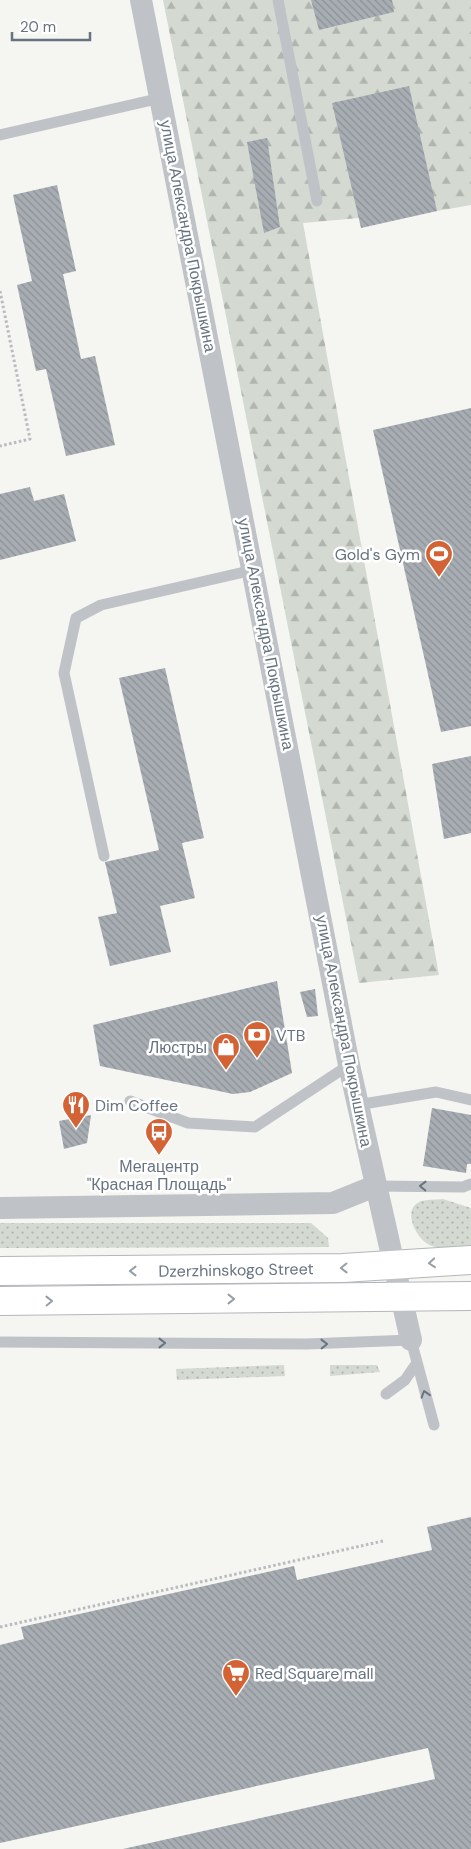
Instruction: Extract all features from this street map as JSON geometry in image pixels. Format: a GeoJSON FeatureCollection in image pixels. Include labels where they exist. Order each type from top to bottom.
{"type":"FeatureCollection","features":[{"type":"Feature","properties":{"kind":"main road","name":"Dzerzhinskogo Street"},"geometry":{"type":"LineString","coordinates":[[0,1271],[393,1267],[471,1260]]}},
{"type":"Feature","properties":{"kind":"main road","name":"Dzerzhinskogo Street"},"geometry":{"type":"LineString","coordinates":[[0,1302],[471,1296]]}},
{"type":"Feature","properties":{"kind":"street","name":"улица Александра Покрышкина"},"geometry":{"type":"LineString","coordinates":[[141,0],[349,1066],[374,1186],[411,1340]]}},
{"type":"Feature","properties":{"kind":"street"},"geometry":{"type":"LineString","coordinates":[[0,1208],[333,1203],[374,1186]]}},
{"type":"Feature","properties":{"kind":"lane"},"geometry":{"type":"LineString","coordinates":[[278,0],[318,201]]}},
{"type":"Feature","properties":{"kind":"lane"},"geometry":{"type":"LineString","coordinates":[[0,135],[161,98]]}},
{"type":"Feature","properties":{"kind":"lane"},"geometry":{"type":"LineString","coordinates":[[104,856],[64,673],[76,618],[100,605],[253,570]]}},
{"type":"Feature","properties":{"kind":"lane"},"geometry":{"type":"LineString","coordinates":[[130,1101],[188,1123],[255,1127],[349,1066]]}},
{"type":"Feature","properties":{"kind":"lane"},"geometry":{"type":"LineString","coordinates":[[357,1105],[436,1092],[471,1100]]}},
{"type":"Feature","properties":{"kind":"lane"},"geometry":{"type":"LineString","coordinates":[[374,1186],[463,1187],[471,1184]]}},
{"type":"Feature","properties":{"kind":"lane"},"geometry":{"type":"LineString","coordinates":[[0,1342],[307,1344],[411,1340],[434,1425]]}},
{"type":"Feature","properties":{"kind":"lane"},"geometry":{"type":"LineString","coordinates":[[386,1394],[405,1380],[416,1364]]}},
{"type":"Feature","properties":{"kind":"path"},"geometry":{"type":"LineString","coordinates":[[0,291],[30,439],[0,446]]}},
{"type":"Feature","properties":{"kind":"path"},"geometry":{"type":"LineString","coordinates":[[0,1627],[383,1541]]}},
{"type":"Feature","properties":{"kind":"green space"},"geometry":{"type":"Polygon","coordinates":[[[163,0],[471,0],[471,205],[437,211],[303,223],[439,975],[359,983],[163,0]]]}},
{"type":"Feature","properties":{"kind":"green space"},"geometry":{"type":"Polygon","coordinates":[[[443,1199],[471,1208],[471,1245],[446,1248],[436,1247],[427,1243],[417,1233],[413,1226],[411,1212],[414,1206],[422,1201],[443,1199]]]}},
{"type":"Feature","properties":{"kind":"green space"},"geometry":{"type":"Polygon","coordinates":[[[0,1223],[311,1223],[328,1238],[329,1247],[0,1248],[0,1223]]]}},
{"type":"Feature","properties":{"kind":"green space"},"geometry":{"type":"Polygon","coordinates":[[[284,1365],[285,1376],[177,1380],[176,1369],[284,1365]]]}},
{"type":"Feature","properties":{"kind":"green space"},"geometry":{"type":"Polygon","coordinates":[[[330,1365],[377,1365],[380,1372],[330,1376],[330,1365]]]}},
{"type":"Feature","properties":{"kind":"building"},"geometry":{"type":"Polygon","coordinates":[[[311,0],[392,0],[394,12],[319,30],[311,0]]]}},
{"type":"Feature","properties":{"kind":"building"},"geometry":{"type":"Polygon","coordinates":[[[409,86],[437,211],[361,228],[332,103],[409,86]]]}},
{"type":"Feature","properties":{"kind":"building"},"geometry":{"type":"Polygon","coordinates":[[[267,138],[280,227],[264,233],[247,142],[267,138]]]}},
{"type":"Feature","properties":{"kind":"building"},"geometry":{"type":"Polygon","coordinates":[[[57,185],[76,271],[63,274],[81,359],[95,356],[115,445],[66,456],[46,369],[36,371],[17,285],[32,281],[13,195],[57,185]]]}},
{"type":"Feature","properties":{"kind":"building","name":"Gold's Gym"},"geometry":{"type":"Polygon","coordinates":[[[471,408],[471,726],[441,732],[373,430],[471,408]]]}},
{"type":"Feature","properties":{"kind":"building"},"geometry":{"type":"Polygon","coordinates":[[[30,487],[34,501],[64,494],[76,541],[0,560],[0,494],[30,487]]]}},
{"type":"Feature","properties":{"kind":"building"},"geometry":{"type":"Polygon","coordinates":[[[165,668],[204,838],[182,843],[195,898],[160,906],[171,952],[110,966],[98,917],[117,913],[105,862],[159,850],[119,678],[165,668]]]}},
{"type":"Feature","properties":{"kind":"building"},"geometry":{"type":"Polygon","coordinates":[[[471,756],[471,833],[444,839],[432,764],[471,756]]]}},
{"type":"Feature","properties":{"kind":"building"},"geometry":{"type":"Polygon","coordinates":[[[277,981],[292,1073],[250,1092],[233,1094],[100,1066],[93,1025],[277,981]]]}},
{"type":"Feature","properties":{"kind":"building"},"geometry":{"type":"Polygon","coordinates":[[[315,989],[318,1016],[307,1017],[300,992],[315,989]]]}},
{"type":"Feature","properties":{"kind":"building"},"geometry":{"type":"Polygon","coordinates":[[[432,1108],[471,1115],[471,1164],[467,1164],[466,1173],[423,1166],[432,1108]]]}},
{"type":"Feature","properties":{"kind":"building"},"geometry":{"type":"Polygon","coordinates":[[[91,1115],[87,1143],[64,1149],[59,1121],[91,1115]]]}},
{"type":"Feature","properties":{"kind":"building","name":"Red Square mall"},"geometry":{"type":"Polygon","coordinates":[[[471,1517],[471,1849],[123,1849],[435,1779],[428,1748],[0,1843],[0,1645],[24,1639],[21,1627],[294,1566],[297,1580],[432,1550],[427,1527],[471,1517]]]}},
{"type":"Feature","properties":{"kind":"place","name":"Gold's Gym"},"geometry":{"type":"Point","coordinates":[439,578]}},
{"type":"Feature","properties":{"kind":"place","name":"VTB"},"geometry":{"type":"Point","coordinates":[257,1059]}},
{"type":"Feature","properties":{"kind":"place","name":"Люстры"},"geometry":{"type":"Point","coordinates":[226,1071]}},
{"type":"Feature","properties":{"kind":"place","name":"Dim Coffee"},"geometry":{"type":"Point","coordinates":[76,1129]}},
{"type":"Feature","properties":{"kind":"place","name":"Мегацентр \"Красная Площадь\""},"geometry":{"type":"Point","coordinates":[159,1156]}},
{"type":"Feature","properties":{"kind":"place","name":"Red Square mall"},"geometry":{"type":"Point","coordinates":[236,1697]}}]}
